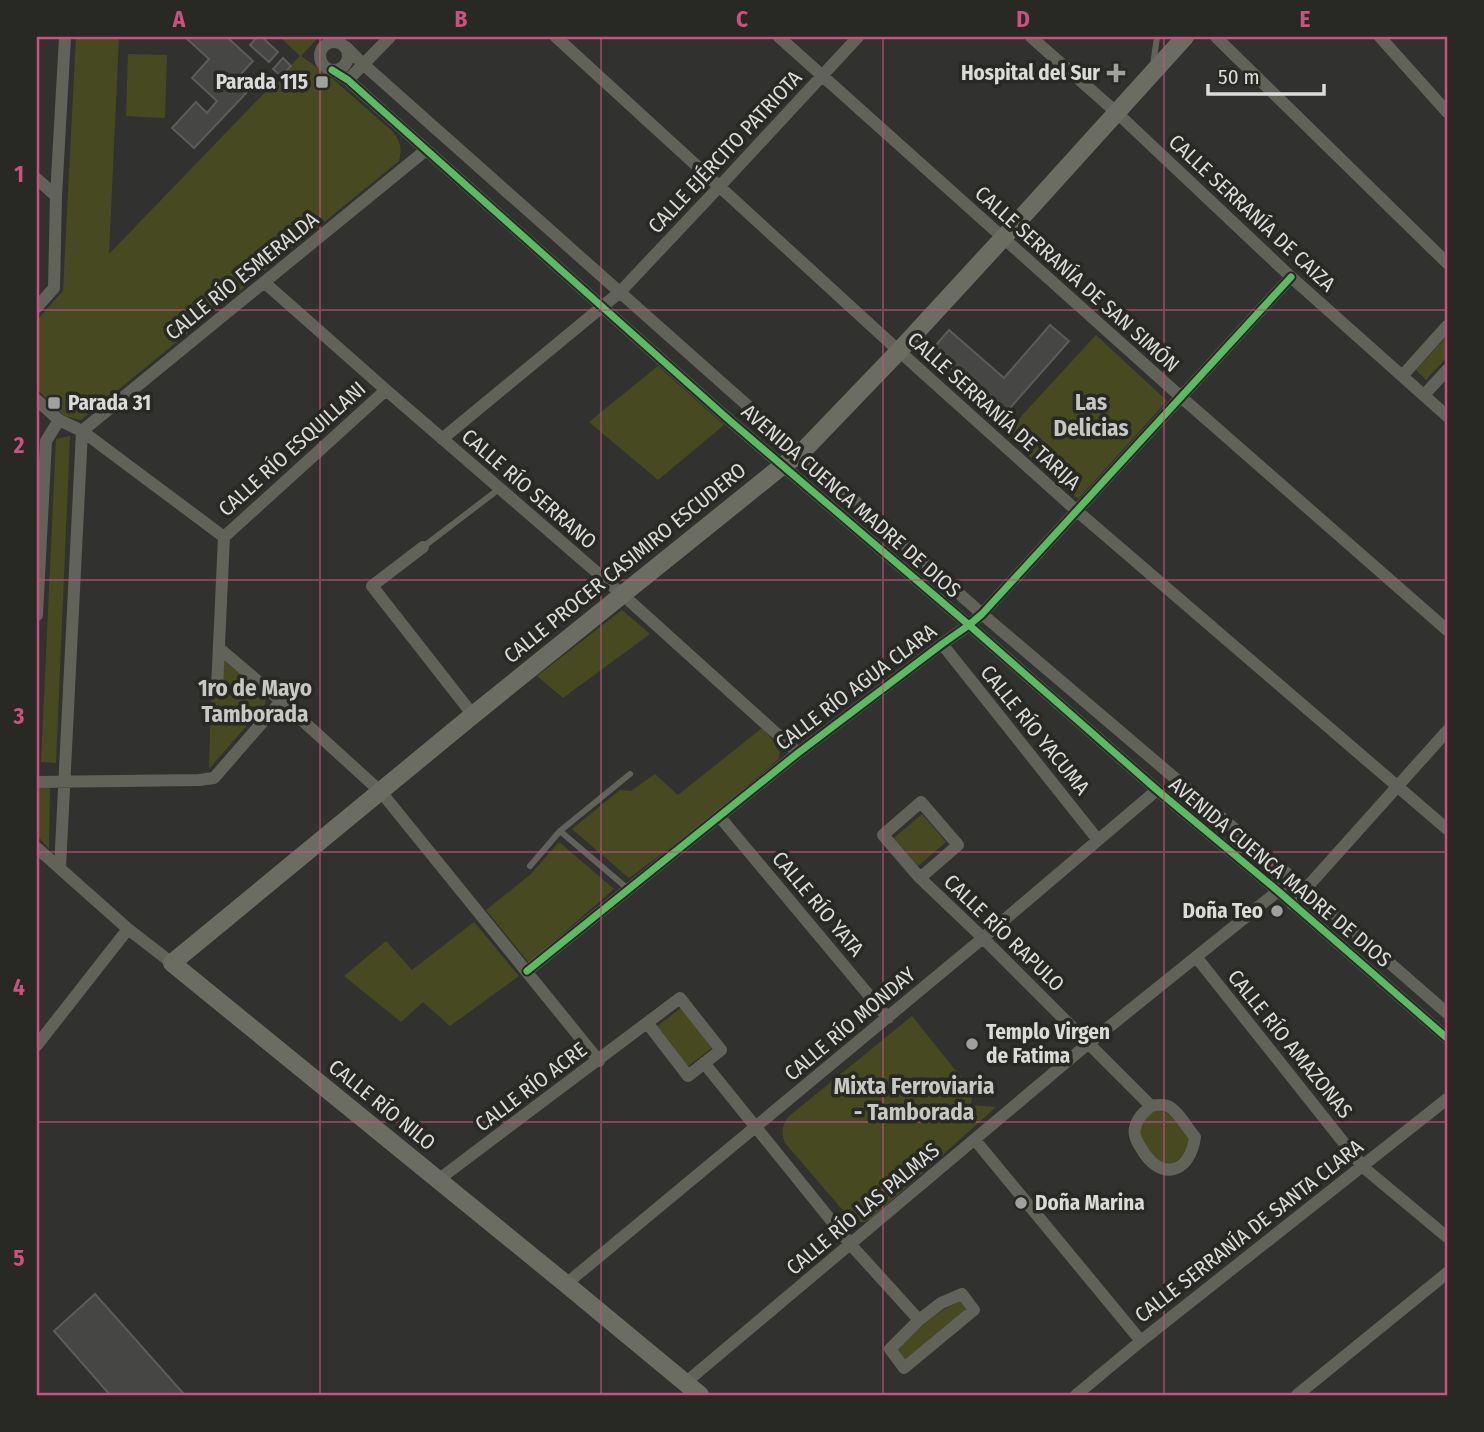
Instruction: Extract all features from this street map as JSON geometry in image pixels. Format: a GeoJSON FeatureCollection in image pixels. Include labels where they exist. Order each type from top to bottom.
{"type":"FeatureCollection","features":[{"type":"Feature","properties":{"kind":"main road","name":"CALLE PROCER CASIMIRO ESCUDERO"},"geometry":{"type":"LineString","coordinates":[[172,963],[473,715],[801,453],[899,351],[1185,37]]}},
{"type":"Feature","properties":{"kind":"main road","name":"CALLE RÍO NILO"},"geometry":{"type":"LineString","coordinates":[[172,963],[699,1395]]}},
{"type":"Feature","properties":{"kind":"street"},"geometry":{"type":"LineString","coordinates":[[37,307],[54,288],[65,37]]}},
{"type":"Feature","properties":{"kind":"street"},"geometry":{"type":"LineString","coordinates":[[348,80],[390,37]]}},
{"type":"Feature","properties":{"kind":"street","name":"CALLE SERRANÍA DE TARIJA"},"geometry":{"type":"LineString","coordinates":[[556,37],[1077,511],[1447,830]]}},
{"type":"Feature","properties":{"kind":"street","name":"CALLE SERRANÍA DE SAN SIMÓN"},"geometry":{"type":"LineString","coordinates":[[779,37],[1181,397],[1447,630]]}},
{"type":"Feature","properties":{"kind":"street","name":"CALLE EJÉRCITO PATRIOTA"},"geometry":{"type":"LineString","coordinates":[[603,307],[858,37]]}},
{"type":"Feature","properties":{"kind":"street","name":"CALLE SERRANÍA DE CAIZA"},"geometry":{"type":"LineString","coordinates":[[1031,37],[1116,112],[1291,277],[1447,416]]}},
{"type":"Feature","properties":{"kind":"street"},"geometry":{"type":"LineString","coordinates":[[1216,37],[1447,263]]}},
{"type":"Feature","properties":{"kind":"street"},"geometry":{"type":"LineString","coordinates":[[1380,37],[1447,112]]}},
{"type":"Feature","properties":{"kind":"street"},"geometry":{"type":"LineString","coordinates":[[340,42],[348,56],[345,65],[332,70],[321,63],[319,55],[325,44],[340,42]]}},
{"type":"Feature","properties":{"kind":"street","name":"AVENIDA CUENCA MADRE DE DIOS"},"geometry":{"type":"LineString","coordinates":[[340,42],[982,614],[1447,1013]]}},
{"type":"Feature","properties":{"kind":"street","name":"AVENIDA CUENCA MADRE DE DIOS"},"geometry":{"type":"LineString","coordinates":[[332,70],[348,80],[782,466],[1447,1038]]}},
{"type":"Feature","properties":{"kind":"street","name":"CALLE RÍO ESMERALDA"},"geometry":{"type":"LineString","coordinates":[[82,431],[426,150]]}},
{"type":"Feature","properties":{"kind":"street"},"geometry":{"type":"LineString","coordinates":[[37,179],[56,196]]}},
{"type":"Feature","properties":{"kind":"street","name":"CALLE RÍO AGUA CLARA"},"geometry":{"type":"LineString","coordinates":[[527,971],[798,753],[982,614],[1291,277]]}},
{"type":"Feature","properties":{"kind":"street","name":"CALLE RÍO SERRANO"},"geometry":{"type":"LineString","coordinates":[[265,283],[623,595],[798,753]]}},
{"type":"Feature","properties":{"kind":"street"},"geometry":{"type":"LineString","coordinates":[[442,439],[603,307]]}},
{"type":"Feature","properties":{"kind":"street"},"geometry":{"type":"LineString","coordinates":[[1403,375],[1447,326]]}},
{"type":"Feature","properties":{"kind":"street"},"geometry":{"type":"LineString","coordinates":[[1425,394],[1447,370]]}},
{"type":"Feature","properties":{"kind":"street","name":"CALLE RÍO ESQUILLANI"},"geometry":{"type":"LineString","coordinates":[[224,537],[386,390]]}},
{"type":"Feature","properties":{"kind":"street"},"geometry":{"type":"LineString","coordinates":[[37,400],[59,421],[82,431],[224,537],[217,688]]}},
{"type":"Feature","properties":{"kind":"street"},"geometry":{"type":"LineString","coordinates":[[37,615],[41,443],[59,421]]}},
{"type":"Feature","properties":{"kind":"street"},"geometry":{"type":"LineString","coordinates":[[60,868],[82,431]]}},
{"type":"Feature","properties":{"kind":"street"},"geometry":{"type":"LineString","coordinates":[[423,547],[372,586],[473,715]]}},
{"type":"Feature","properties":{"kind":"street","name":"CALLE RÍO YACUMA"},"geometry":{"type":"LineString","coordinates":[[942,644],[1098,840]]}},
{"type":"Feature","properties":{"kind":"street"},"geometry":{"type":"LineString","coordinates":[[219,648],[381,792],[598,1060]]}},
{"type":"Feature","properties":{"kind":"street"},"geometry":{"type":"LineString","coordinates":[[37,782],[214,778],[281,701]]}},
{"type":"Feature","properties":{"kind":"street"},"geometry":{"type":"LineString","coordinates":[[1292,904],[1447,731]]}},
{"type":"Feature","properties":{"kind":"street","name":"CALLE RÍO MONDAY"},"geometry":{"type":"LineString","coordinates":[[566,1284],[888,1018],[1157,790]]}},
{"type":"Feature","properties":{"kind":"street","name":"CALLE RÍO RAPULO"},"geometry":{"type":"LineString","coordinates":[[920,878],[958,845],[921,802],[883,835],[920,878],[1151,1105]]}},
{"type":"Feature","properties":{"kind":"street","name":"CALLE RÍO YATA"},"geometry":{"type":"LineString","coordinates":[[719,816],[888,1018]]}},
{"type":"Feature","properties":{"kind":"street","name":"CALLE RÍO NILO"},"geometry":{"type":"LineString","coordinates":[[37,848],[128,929],[172,963]]}},
{"type":"Feature","properties":{"kind":"street","name":"CALLE RÍO LAS PALMAS"},"geometry":{"type":"LineString","coordinates":[[685,1383],[1089,1043],[1278,891],[1290,876]]}},
{"type":"Feature","properties":{"kind":"street"},"geometry":{"type":"LineString","coordinates":[[37,1045],[128,929]]}},
{"type":"Feature","properties":{"kind":"street","name":"CALLE RÍO AMAZONAS"},"geometry":{"type":"LineString","coordinates":[[1197,958],[1363,1167],[1447,1237]]}},
{"type":"Feature","properties":{"kind":"street","name":"CALLE RÍO ACRE"},"geometry":{"type":"LineString","coordinates":[[438,1180],[680,998],[721,1050],[704,1063]]}},
{"type":"Feature","properties":{"kind":"street"},"geometry":{"type":"LineString","coordinates":[[648,1024],[688,1076],[704,1063],[851,1245],[919,1320]]}},
{"type":"Feature","properties":{"kind":"street","name":"CALLE SERRANÍA DE SANTA CLARA"},"geometry":{"type":"LineString","coordinates":[[1076,1395],[1447,1099]]}},
{"type":"Feature","properties":{"kind":"street","name":"CALLE RÍO RAPULO"},"geometry":{"type":"LineString","coordinates":[[1151,1105],[1168,1106],[1195,1137],[1190,1154],[1181,1165],[1171,1170],[1154,1166],[1136,1139],[1134,1130],[1138,1118],[1151,1105]]}},
{"type":"Feature","properties":{"kind":"street"},"geometry":{"type":"LineString","coordinates":[[975,1140],[1141,1341]]}},
{"type":"Feature","properties":{"kind":"street"},"geometry":{"type":"LineString","coordinates":[[1297,1395],[1447,1273]]}},
{"type":"Feature","properties":{"kind":"street"},"geometry":{"type":"LineString","coordinates":[[962,1294],[974,1310],[904,1368],[890,1349],[919,1320],[941,1303],[962,1294]]}},
{"type":"Feature","properties":{"kind":"lane"},"geometry":{"type":"LineString","coordinates":[[1151,74],[1157,37]]}},
{"type":"Feature","properties":{"kind":"lane"},"geometry":{"type":"LineString","coordinates":[[423,547],[500,489]]}},
{"type":"Feature","properties":{"kind":"lane"},"geometry":{"type":"LineString","coordinates":[[530,866],[560,831],[630,774]]}},
{"type":"Feature","properties":{"kind":"lane"},"geometry":{"type":"LineString","coordinates":[[560,831],[628,889]]}},
{"type":"Feature","properties":{"kind":"green space"},"geometry":{"type":"Polygon","coordinates":[[[76,37],[119,37],[109,254],[300,56],[280,37],[319,37],[301,56],[333,79],[393,132],[401,149],[399,161],[81,420],[64,416],[37,389],[37,320],[63,291],[76,37]]]}},
{"type":"Feature","properties":{"kind":"green space"},"geometry":{"type":"Polygon","coordinates":[[[128,54],[167,55],[165,118],[126,116],[128,54]]]}},
{"type":"Feature","properties":{"kind":"green space"},"geometry":{"type":"Polygon","coordinates":[[[1096,335],[1167,401],[1078,499],[1005,434],[1096,335]]]}},
{"type":"Feature","properties":{"kind":"green space"},"geometry":{"type":"Polygon","coordinates":[[[1447,336],[1447,357],[1426,380],[1416,370],[1447,336]]]}},
{"type":"Feature","properties":{"kind":"green space"},"geometry":{"type":"Polygon","coordinates":[[[658,366],[724,425],[658,480],[589,422],[658,366]]]}},
{"type":"Feature","properties":{"kind":"green space"},"geometry":{"type":"Polygon","coordinates":[[[70,436],[56,763],[41,762],[56,439],[70,436]]]}},
{"type":"Feature","properties":{"kind":"green space"},"geometry":{"type":"Polygon","coordinates":[[[622,610],[650,634],[563,698],[537,676],[622,610]]]}},
{"type":"Feature","properties":{"kind":"green space"},"geometry":{"type":"Polygon","coordinates":[[[223,660],[262,692],[266,700],[209,769],[211,697],[216,697],[219,693],[223,660]]]}},
{"type":"Feature","properties":{"kind":"green space"},"geometry":{"type":"Polygon","coordinates":[[[762,728],[780,748],[779,759],[706,821],[629,878],[572,829],[620,790],[631,791],[655,774],[678,795],[762,728]]]}},
{"type":"Feature","properties":{"kind":"green space"},"geometry":{"type":"Polygon","coordinates":[[[37,788],[50,788],[49,849],[37,835],[37,788]]]}},
{"type":"Feature","properties":{"kind":"green space"},"geometry":{"type":"Polygon","coordinates":[[[922,814],[946,842],[918,866],[894,838],[922,814]]]}},
{"type":"Feature","properties":{"kind":"green space"},"geometry":{"type":"Polygon","coordinates":[[[559,842],[614,889],[529,963],[486,910],[531,874],[559,842]]]}},
{"type":"Feature","properties":{"kind":"green space"},"geometry":{"type":"Polygon","coordinates":[[[474,922],[519,976],[450,1026],[423,1002],[401,1022],[344,976],[386,941],[412,970],[474,922]]]}},
{"type":"Feature","properties":{"kind":"green space"},"geometry":{"type":"Polygon","coordinates":[[[681,1008],[712,1048],[687,1067],[656,1027],[681,1008]]]}},
{"type":"Feature","properties":{"kind":"green space"},"geometry":{"type":"Polygon","coordinates":[[[912,1016],[973,1092],[971,1105],[996,1107],[871,1219],[853,1222],[785,1143],[783,1126],[788,1117],[912,1016]]]}},
{"type":"Feature","properties":{"kind":"green space"},"geometry":{"type":"Polygon","coordinates":[[[1160,1110],[1173,1118],[1189,1138],[1183,1154],[1171,1165],[1157,1161],[1141,1135],[1145,1119],[1160,1110]]]}},
{"type":"Feature","properties":{"kind":"green space"},"geometry":{"type":"Polygon","coordinates":[[[960,1301],[966,1310],[905,1360],[897,1349],[934,1316],[960,1301]]]}},
{"type":"Feature","properties":{"kind":"building"},"geometry":{"type":"Polygon","coordinates":[[[187,37],[227,37],[253,61],[238,77],[251,88],[194,148],[172,128],[196,102],[207,113],[217,101],[192,78],[209,59],[187,37]]]}},
{"type":"Feature","properties":{"kind":"building"},"geometry":{"type":"Polygon","coordinates":[[[257,37],[262,37],[278,52],[269,62],[250,45],[257,37]]]}},
{"type":"Feature","properties":{"kind":"building"},"geometry":{"type":"Polygon","coordinates":[[[283,58],[291,66],[281,76],[273,69],[283,58]]]}},
{"type":"Feature","properties":{"kind":"building"},"geometry":{"type":"Polygon","coordinates":[[[1050,325],[1069,341],[1004,415],[931,351],[949,330],[1004,378],[1050,325]]]}},
{"type":"Feature","properties":{"kind":"building"},"geometry":{"type":"Polygon","coordinates":[[[95,1294],[183,1393],[181,1395],[110,1395],[54,1331],[95,1294]]]}},
{"type":"Feature","properties":{"kind":"cycle path"},"geometry":{"type":"LineString","coordinates":[[332,70],[348,80],[728,419],[1447,1038]]}},
{"type":"Feature","properties":{"kind":"cycle path"},"geometry":{"type":"LineString","coordinates":[[527,971],[798,753],[982,614],[1291,277]]}},
{"type":"Feature","properties":{"kind":"place","name":"Hospital del Sur"},"geometry":{"type":"Point","coordinates":[1116,73]}},
{"type":"Feature","properties":{"kind":"place","name":"Parada 115"},"geometry":{"type":"Point","coordinates":[322,82]}},
{"type":"Feature","properties":{"kind":"place","name":"Parada 31"},"geometry":{"type":"Point","coordinates":[54,403]}},
{"type":"Feature","properties":{"kind":"place","name":"Doña Teo"},"geometry":{"type":"Point","coordinates":[1277,911]}},
{"type":"Feature","properties":{"kind":"place","name":"Templo Virgen de Fatima"},"geometry":{"type":"Point","coordinates":[972,1044]}},
{"type":"Feature","properties":{"kind":"place","name":"Doña Marina"},"geometry":{"type":"Point","coordinates":[1021,1203]}},
{"type":"Feature","properties":{"kind":"district","name":"Las Delicias"},"geometry":{"type":"Point","coordinates":[1091,415]}},
{"type":"Feature","properties":{"kind":"district","name":"1ro de Mayo Tamborada"},"geometry":{"type":"Point","coordinates":[255,701]}},
{"type":"Feature","properties":{"kind":"district","name":"Mixta Ferroviaria - Tamborada"},"geometry":{"type":"Point","coordinates":[914,1099]}}]}
